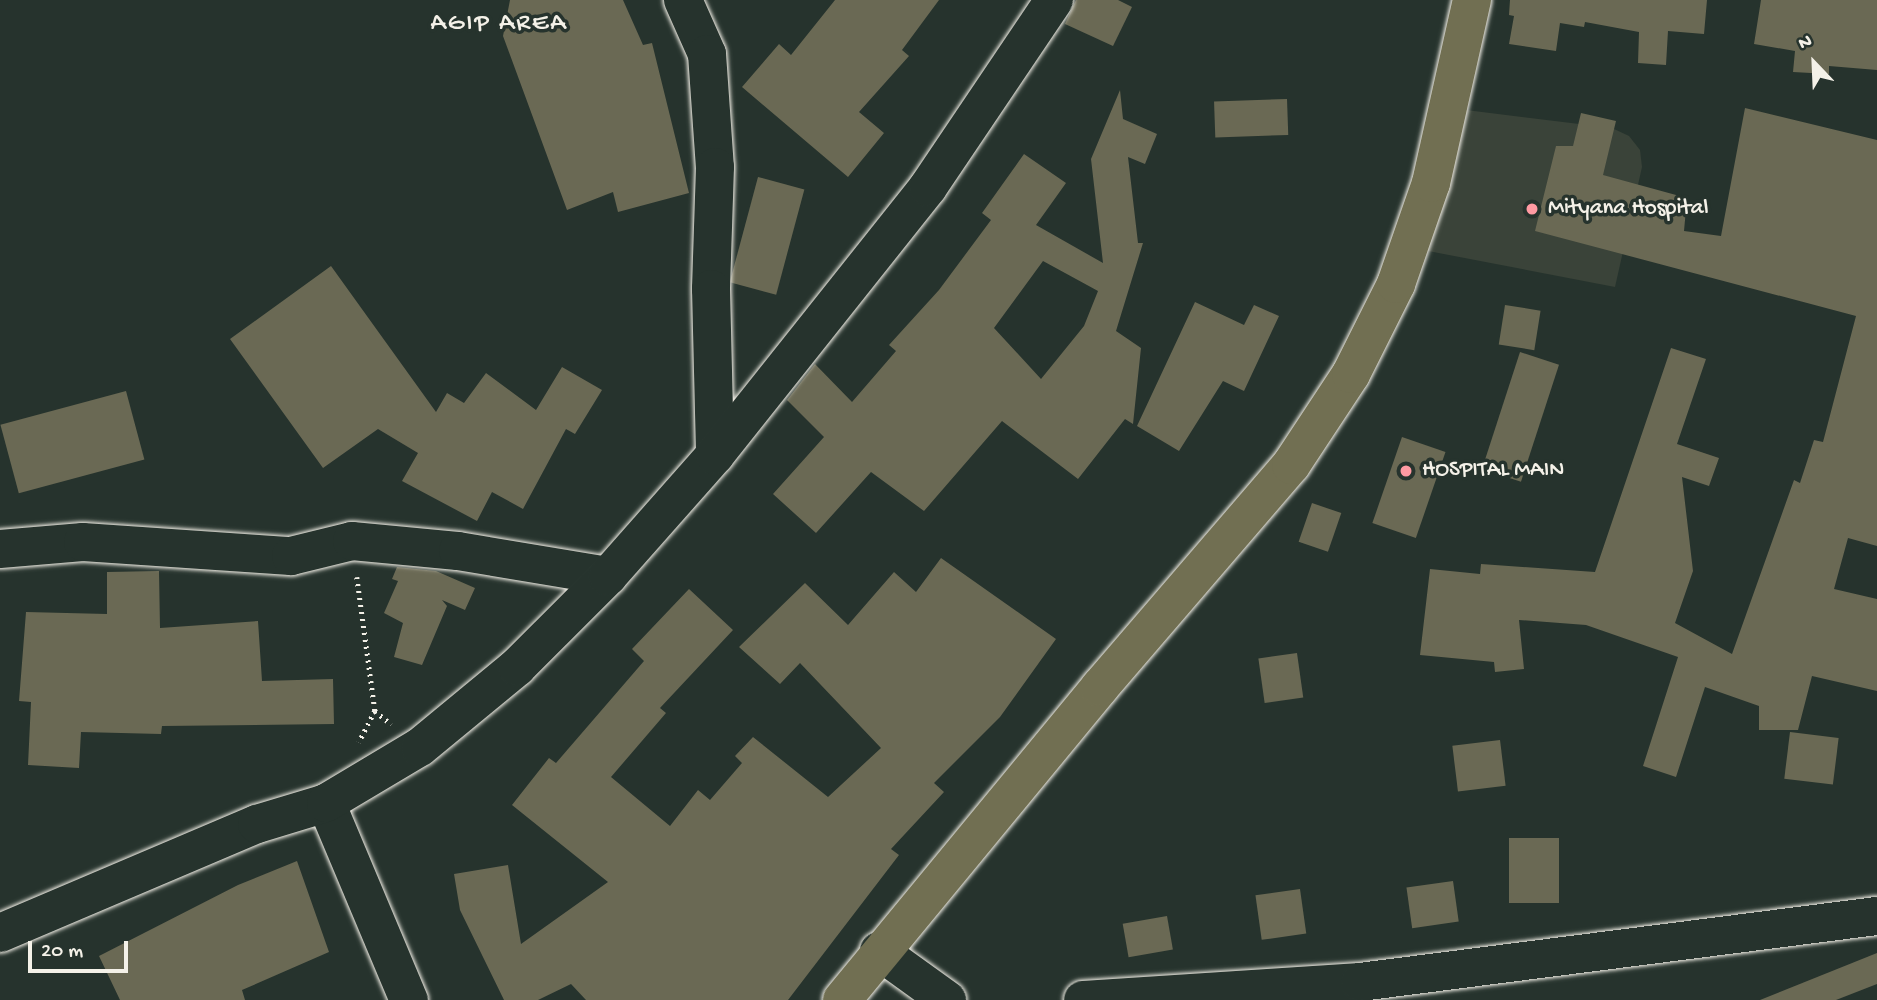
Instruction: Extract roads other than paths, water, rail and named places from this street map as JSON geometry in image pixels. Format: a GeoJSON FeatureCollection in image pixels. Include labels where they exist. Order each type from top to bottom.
{"type":"FeatureCollection","features":[{"type":"Feature","properties":{"kind":"main road"},"geometry":{"type":"LineString","coordinates":[[842,1000],[879,951],[1291,465],[1351,374],[1396,284],[1430,183],[1472,0]]}},
{"type":"Feature","properties":{"kind":"street"},"geometry":{"type":"LineString","coordinates":[[683,0],[707,54],[715,167],[710,289],[715,455]]}},
{"type":"Feature","properties":{"kind":"street"},"geometry":{"type":"LineString","coordinates":[[0,933],[257,824],[326,803],[420,747],[517,667],[608,576],[715,455],[928,187],[1054,0]]}},
{"type":"Feature","properties":{"kind":"street"},"geometry":{"type":"LineString","coordinates":[[0,549],[83,542],[290,556],[352,541],[458,551],[608,576]]}},
{"type":"Feature","properties":{"kind":"street"},"geometry":{"type":"LineString","coordinates":[[326,803],[409,1000]]}},
{"type":"Feature","properties":{"kind":"street"},"geometry":{"type":"LineString","coordinates":[[1083,1000],[1360,982],[1877,916]]}},
{"type":"Feature","properties":{"kind":"street"},"geometry":{"type":"LineString","coordinates":[[879,951],[947,1000]]}},
{"type":"Feature","properties":{"kind":"place","name":"Mityana Hospital"},"geometry":{"type":"Point","coordinates":[1532,209]}},
{"type":"Feature","properties":{"kind":"place","name":"HOSPITAL MAIN"},"geometry":{"type":"Point","coordinates":[1406,471]}},
{"type":"Feature","properties":{"kind":"district","name":"AGIP AREA"},"geometry":{"type":"Point","coordinates":[499,25]}}]}
